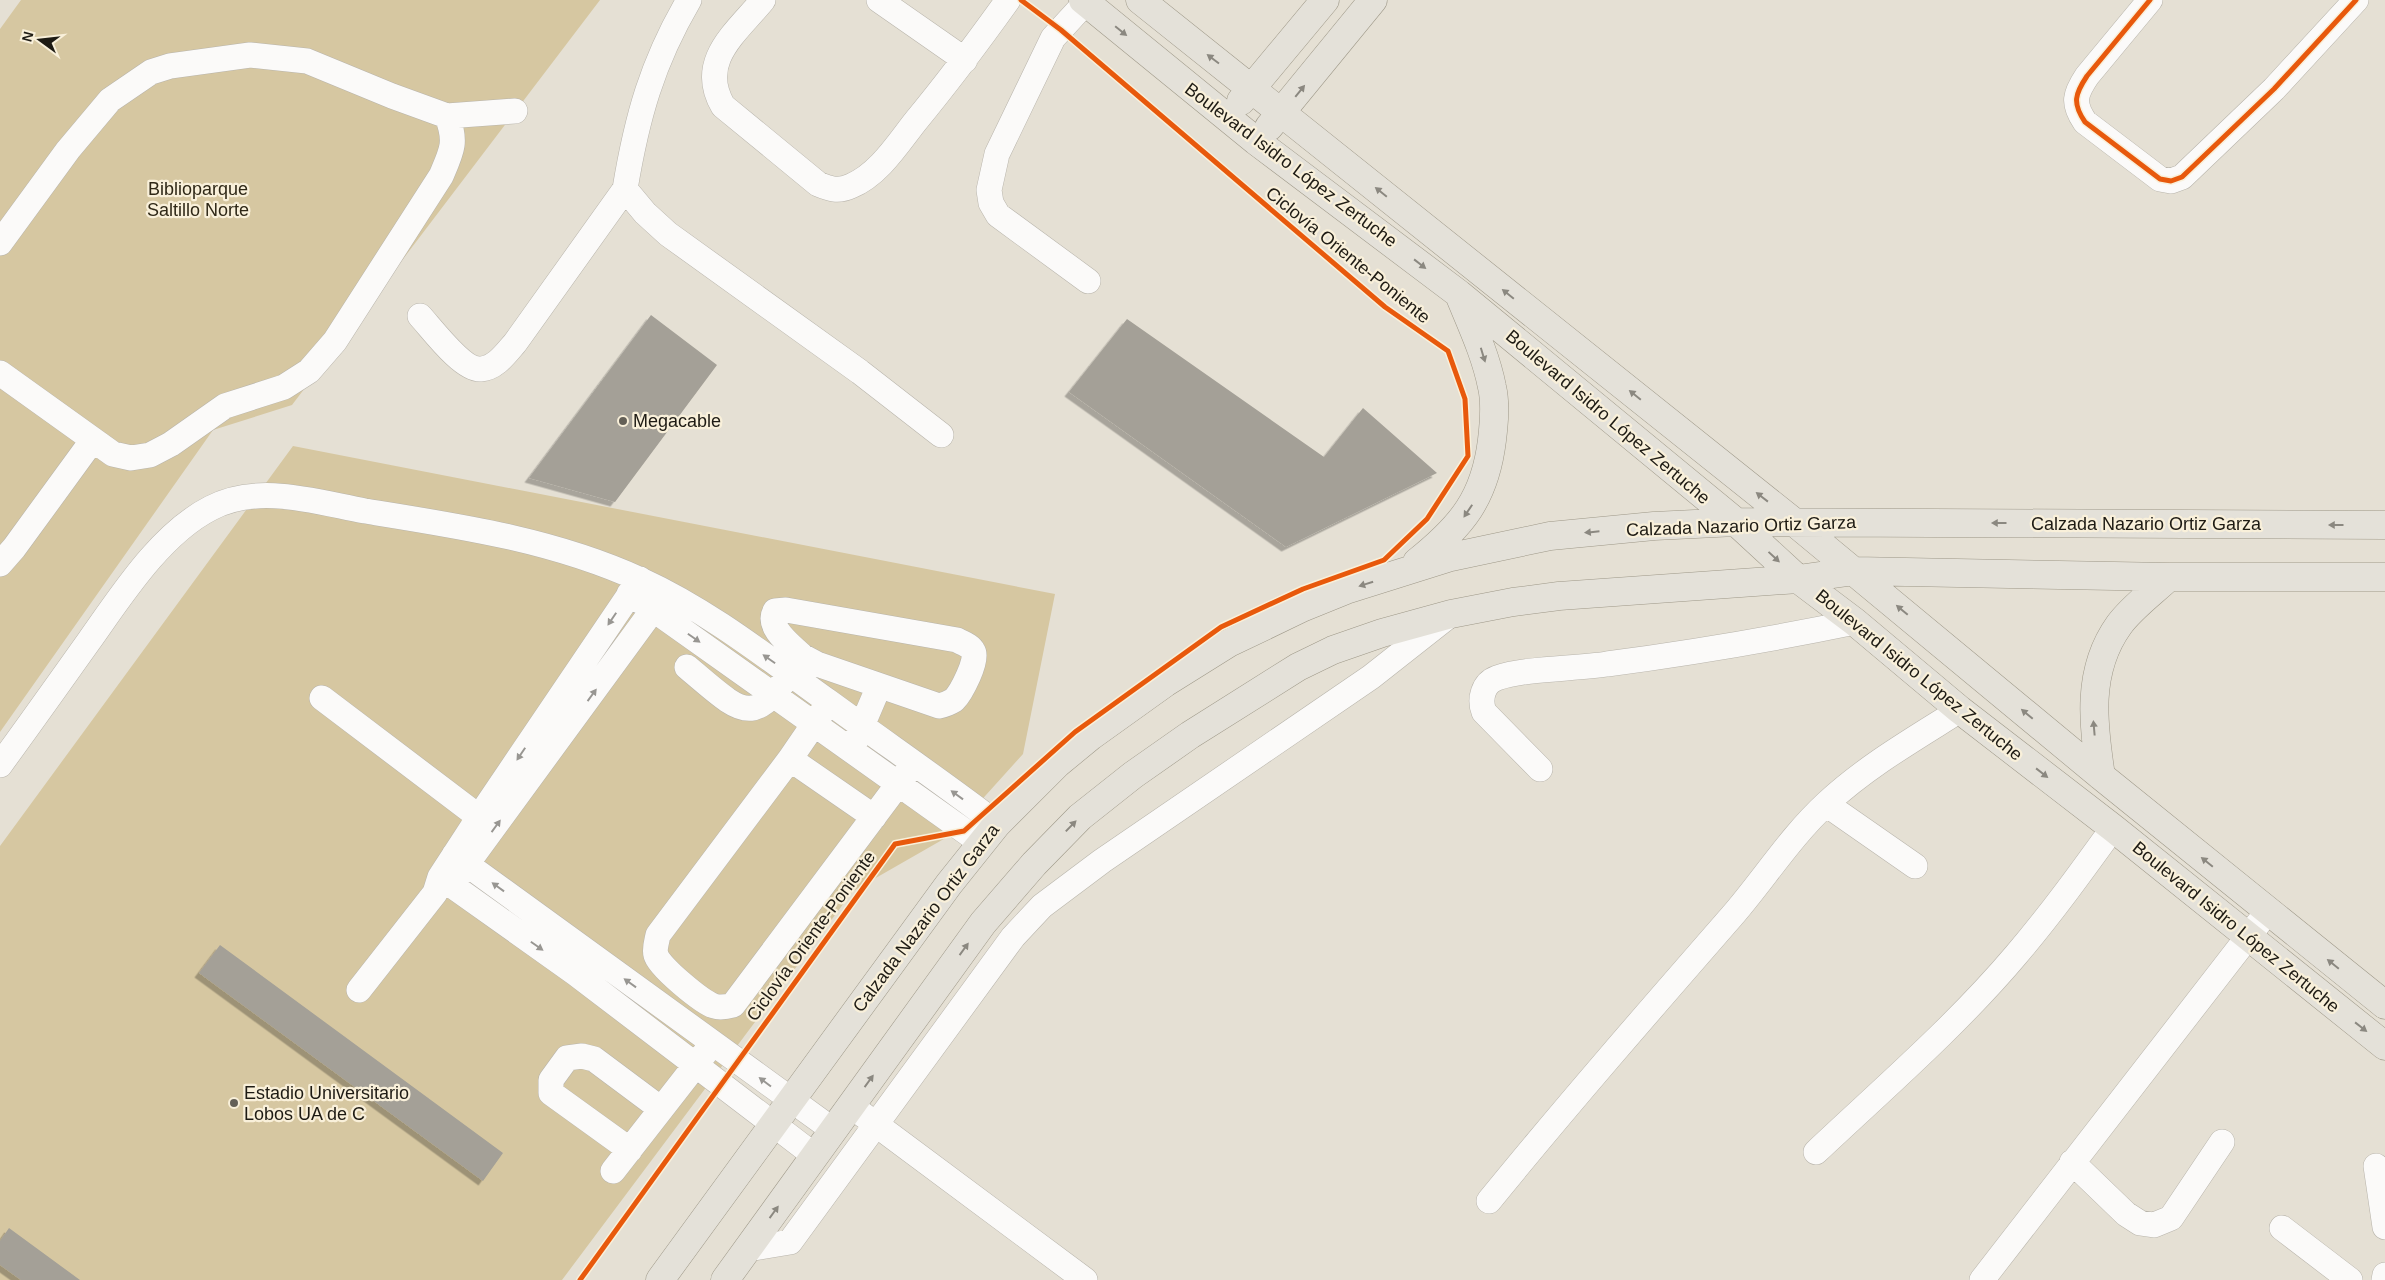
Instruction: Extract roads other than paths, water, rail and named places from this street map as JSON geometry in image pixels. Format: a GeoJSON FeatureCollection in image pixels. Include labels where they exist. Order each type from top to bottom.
{"type":"FeatureCollection","features":[{"type":"Feature","properties":{"kind":"main road","name":"Boulevard Isidro López Zertuche"},"geometry":{"type":"LineString","coordinates":[[1140,0],[1855,571],[2101,776],[2385,1005]]}},
{"type":"Feature","properties":{"kind":"main road"},"geometry":{"type":"LineString","coordinates":[[1227,118],[1325,0]]}},
{"type":"Feature","properties":{"kind":"main road"},"geometry":{"type":"LineString","coordinates":[[1256,141],[1282,113],[1373,0]]}},
{"type":"Feature","properties":{"kind":"main road","name":"Boulevard Isidro López Zertuche"},"geometry":{"type":"LineString","coordinates":[[1084,1],[1256,141],[1459,294],[1736,522],[1798,580],[1855,622],[1960,710],[2113,828],[2385,1046]]}},
{"type":"Feature","properties":{"kind":"main road"},"geometry":{"type":"LineString","coordinates":[[1406,571],[1442,542],[1461,520],[1477,497],[1488,468],[1494,423],[1493,388],[1478,340],[1459,294]]}},
{"type":"Feature","properties":{"kind":"main road","name":"Calzada Nazario Ortiz Garza"},"geometry":{"type":"LineString","coordinates":[[660,1280],[790,1100],[988,833],[1058,764],[1091,736],[1165,683],[1230,643],[1304,607],[1451,557],[1550,536],[1654,526],[1736,522],[2385,525]]}},
{"type":"Feature","properties":{"kind":"main road"},"geometry":{"type":"LineString","coordinates":[[725,1280],[983,923],[1034,864],[1080,817],[1112,791],[1190,736],[1298,667],[1333,650],[1382,633],[1451,614],[1559,596],[1798,580],[1855,571],[2170,577],[2385,577]]}},
{"type":"Feature","properties":{"kind":"main road"},"geometry":{"type":"LineString","coordinates":[[2101,776],[2093,702],[2096,676],[2104,653],[2119,624],[2170,577]]}},
{"type":"Feature","properties":{"kind":"street"},"geometry":{"type":"LineString","coordinates":[[420,316],[466,364],[481,369],[489,367],[500,360],[515,343],[625,189],[633,141],[644,98],[659,58],[689,0]]}},
{"type":"Feature","properties":{"kind":"street"},"geometry":{"type":"LineString","coordinates":[[763,0],[718,55],[714,72],[716,93],[723,106],[818,184],[834,190],[849,187],[863,180],[889,155],[965,60],[1008,0]]}},
{"type":"Feature","properties":{"kind":"street"},"geometry":{"type":"LineString","coordinates":[[879,0],[965,60]]}},
{"type":"Feature","properties":{"kind":"street"},"geometry":{"type":"LineString","coordinates":[[2150,0],[2079,88],[2076,100],[2077,110],[2085,122],[2160,179],[2171,181],[2182,177],[2274,89],[2356,0]]}},
{"type":"Feature","properties":{"kind":"street"},"geometry":{"type":"LineString","coordinates":[[1084,1],[1053,38],[997,154],[989,190],[991,203],[998,215],[1088,281]]}},
{"type":"Feature","properties":{"kind":"street"},"geometry":{"type":"LineString","coordinates":[[0,243],[68,150],[110,100],[151,72],[170,66],[250,55],[307,61],[447,116],[515,111]]}},
{"type":"Feature","properties":{"kind":"street"},"geometry":{"type":"LineString","coordinates":[[0,373],[92,441],[113,454],[131,458],[150,455],[172,444],[225,406],[284,387],[309,370],[334,341],[441,176],[452,150],[454,133],[447,116]]}},
{"type":"Feature","properties":{"kind":"street"},"geometry":{"type":"LineString","coordinates":[[625,189],[644,213],[668,234],[852,367],[941,435]]}},
{"type":"Feature","properties":{"kind":"street"},"geometry":{"type":"LineString","coordinates":[[0,564],[14,548],[92,441]]}},
{"type":"Feature","properties":{"kind":"street"},"geometry":{"type":"LineString","coordinates":[[0,765],[122,595],[169,540],[195,517],[231,498],[271,495],[490,532],[543,544],[634,586],[660,601],[774,695],[899,784],[988,833]]}},
{"type":"Feature","properties":{"kind":"street"},"geometry":{"type":"LineString","coordinates":[[461,860],[479,817],[634,586]]}},
{"type":"Feature","properties":{"kind":"street"},"geometry":{"type":"LineString","coordinates":[[660,601],[708,617],[796,665],[817,664],[930,704],[944,705],[959,694],[974,662],[975,654],[972,649],[957,640],[786,610],[775,611],[773,619],[796,665],[829,702],[914,763],[988,833]]}},
{"type":"Feature","properties":{"kind":"street"},"geometry":{"type":"LineString","coordinates":[[359,990],[660,601]]}},
{"type":"Feature","properties":{"kind":"street"},"geometry":{"type":"LineString","coordinates":[[747,1249],[790,1242],[1013,937],[1042,906],[1102,861],[1371,677],[1451,614]]}},
{"type":"Feature","properties":{"kind":"street"},"geometry":{"type":"LineString","coordinates":[[1540,769],[1484,712],[1481,704],[1482,693],[1488,684],[1496,678],[1515,674],[1590,667],[1719,649],[1855,622]]}},
{"type":"Feature","properties":{"kind":"street"},"geometry":{"type":"LineString","coordinates":[[687,667],[726,700],[741,708],[755,708],[774,695],[796,665]]}},
{"type":"Feature","properties":{"kind":"street"},"geometry":{"type":"LineString","coordinates":[[852,749],[879,686]]}},
{"type":"Feature","properties":{"kind":"street"},"geometry":{"type":"LineString","coordinates":[[322,698],[479,817]]}},
{"type":"Feature","properties":{"kind":"street"},"geometry":{"type":"LineString","coordinates":[[829,702],[790,759],[658,935],[656,955],[666,969],[686,986],[714,1006],[726,1008],[733,1005],[914,763]]}},
{"type":"Feature","properties":{"kind":"street"},"geometry":{"type":"LineString","coordinates":[[1488,1200],[1576,1095],[1740,907],[1800,831],[1826,804],[1883,758],[1960,710]]}},
{"type":"Feature","properties":{"kind":"street"},"geometry":{"type":"LineString","coordinates":[[790,759],[874,817]]}},
{"type":"Feature","properties":{"kind":"street"},"geometry":{"type":"LineString","coordinates":[[1826,804],[1916,866]]}},
{"type":"Feature","properties":{"kind":"street"},"geometry":{"type":"LineString","coordinates":[[1816,1152],[1942,1035],[2016,956],[2054,909],[2113,828]]}},
{"type":"Feature","properties":{"kind":"street"},"geometry":{"type":"LineString","coordinates":[[461,860],[833,1130]]}},
{"type":"Feature","properties":{"kind":"street"},"geometry":{"type":"LineString","coordinates":[[442,885],[575,973],[814,1156]]}},
{"type":"Feature","properties":{"kind":"street"},"geometry":{"type":"LineString","coordinates":[[1982,1280],[2268,911]]}},
{"type":"Feature","properties":{"kind":"street"},"geometry":{"type":"LineString","coordinates":[[575,973],[591,954]]}},
{"type":"Feature","properties":{"kind":"street"},"geometry":{"type":"LineString","coordinates":[[654,1033],[686,986]]}},
{"type":"Feature","properties":{"kind":"street"},"geometry":{"type":"LineString","coordinates":[[613,1171],[713,1044]]}},
{"type":"Feature","properties":{"kind":"street"},"geometry":{"type":"LineString","coordinates":[[630,1150],[551,1093],[552,1080],[567,1058],[582,1056],[594,1059],[661,1109]]}},
{"type":"Feature","properties":{"kind":"street"},"geometry":{"type":"LineString","coordinates":[[851,1106],[1085,1280]]}},
{"type":"Feature","properties":{"kind":"street"},"geometry":{"type":"LineString","coordinates":[[2072,1162],[2126,1214],[2140,1223],[2154,1225],[2171,1218],[2222,1142]]}},
{"type":"Feature","properties":{"kind":"street"},"geometry":{"type":"LineString","coordinates":[[2376,1166],[2385,1227]]}},
{"type":"Feature","properties":{"kind":"street"},"geometry":{"type":"LineString","coordinates":[[2282,1228],[2350,1280]]}},
{"type":"Feature","properties":{"kind":"street"},"geometry":{"type":"LineString","coordinates":[[2384,1280],[2385,1275]]}},
{"type":"Feature","properties":{"kind":"place","name":"Megacable"},"geometry":{"type":"Point","coordinates":[623,421]}},
{"type":"Feature","properties":{"kind":"place","name":"Estadio Universitario Lobos UA de C"},"geometry":{"type":"Point","coordinates":[234,1103]}},
{"type":"Feature","properties":{"kind":"park label","name":"Biblioparque Saltillo Norte"},"geometry":{"type":"Point","coordinates":[198,199]}}]}
